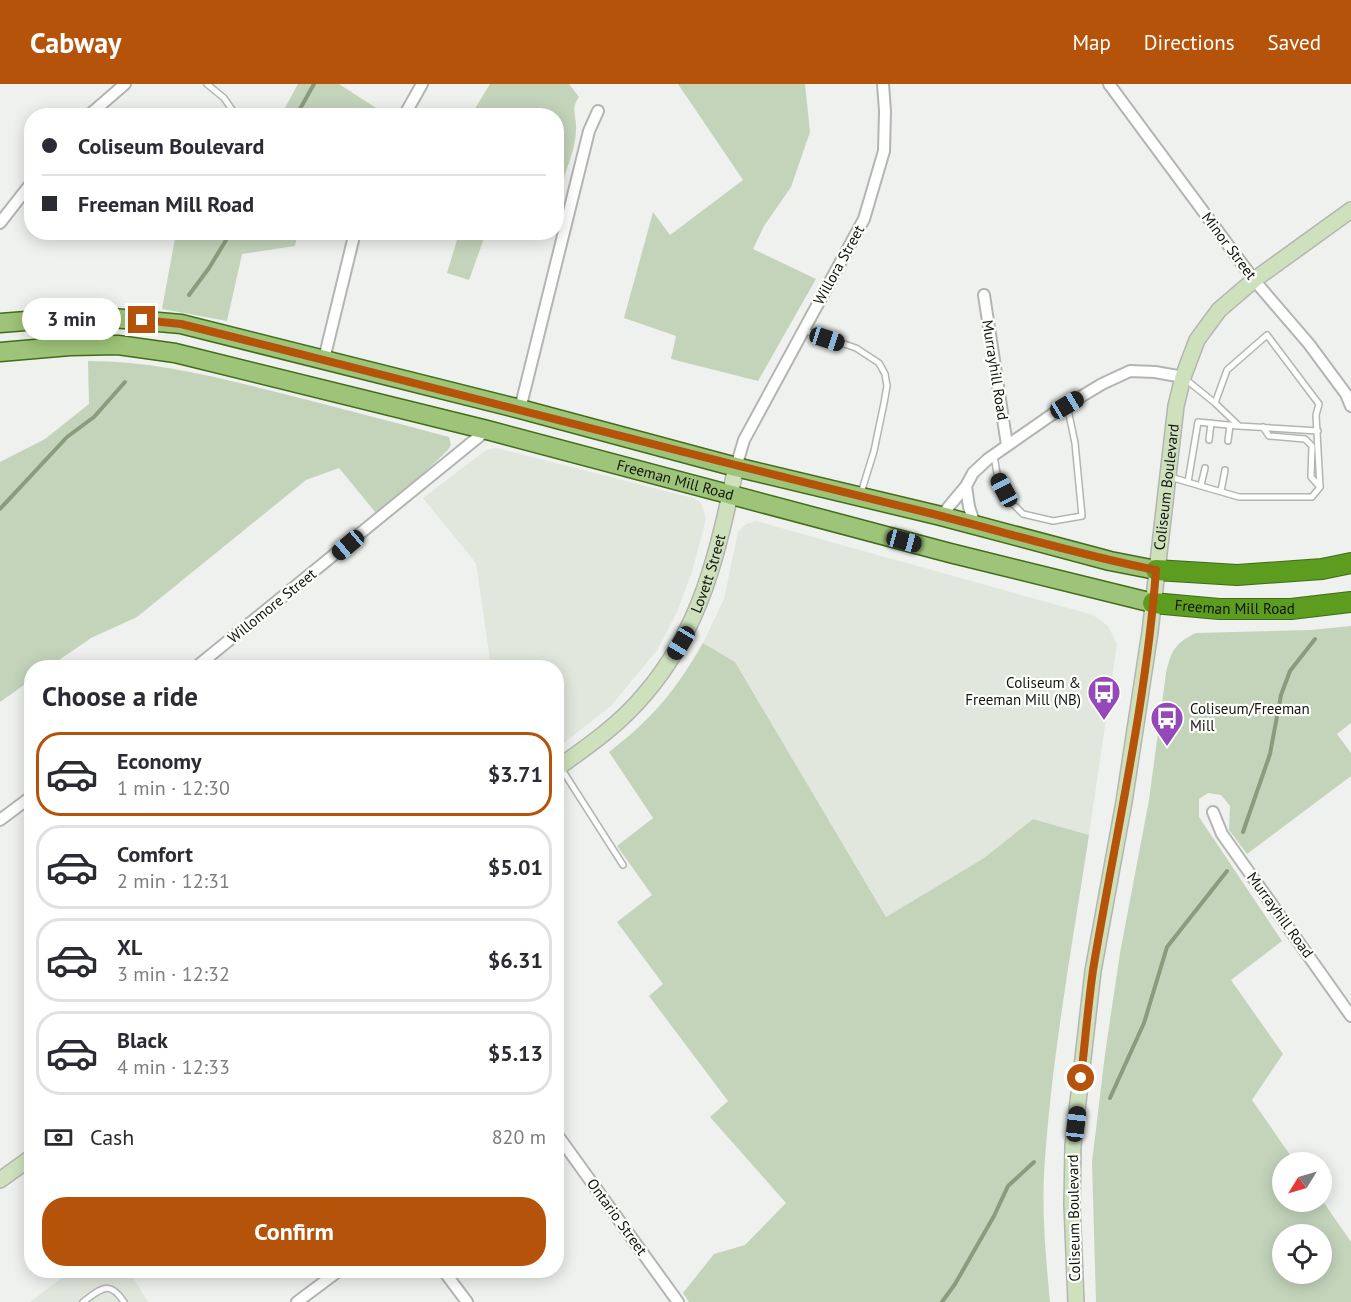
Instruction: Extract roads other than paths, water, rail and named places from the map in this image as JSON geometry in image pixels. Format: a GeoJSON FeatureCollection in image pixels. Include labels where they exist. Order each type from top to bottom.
{"type":"FeatureCollection","features":[{"type":"Feature","properties":{"kind":"highway","name":"Freeman Mill Road"},"geometry":{"type":"LineString","coordinates":[[1156,570],[1237,576],[1322,569],[1351,563]]}},
{"type":"Feature","properties":{"kind":"highway","name":"Freeman Mill Road"},"geometry":{"type":"LineString","coordinates":[[1153,603],[1219,609],[1291,609],[1351,602]]}},
{"type":"Feature","properties":{"kind":"main road","name":"Freeman Mill Road"},"geometry":{"type":"LineString","coordinates":[[0,322],[90,316],[181,324],[520,409],[736,467],[942,516],[1110,561],[1156,570]]}},
{"type":"Feature","properties":{"kind":"main road","name":"Freeman Mill Road"},"geometry":{"type":"LineString","coordinates":[[0,352],[70,346],[118,345],[175,353],[487,430],[950,553],[1153,603]]}},
{"type":"Feature","properties":{"kind":"street"},"geometry":{"type":"LineString","coordinates":[[97,108],[125,84]]}},
{"type":"Feature","properties":{"kind":"street"},"geometry":{"type":"LineString","coordinates":[[408,108],[422,84]]}},
{"type":"Feature","properties":{"kind":"street","name":"Willora Street"},"geometry":{"type":"LineString","coordinates":[[736,467],[744,440],[864,219],[884,151],[883,84]]}},
{"type":"Feature","properties":{"kind":"street","name":"Minor Street"},"geometry":{"type":"LineString","coordinates":[[1109,84],[1254,280],[1309,344],[1346,394],[1351,406]]}},
{"type":"Feature","properties":{"kind":"street"},"geometry":{"type":"LineString","coordinates":[[564,232],[589,131],[598,111]]}},
{"type":"Feature","properties":{"kind":"street"},"geometry":{"type":"LineString","coordinates":[[0,223],[24,192]]}},
{"type":"Feature","properties":{"kind":"street","name":"Coliseum Boulevard"},"geometry":{"type":"LineString","coordinates":[[1076,1302],[1072,1205],[1073,1146],[1093,971],[1124,801],[1153,603],[1176,406],[1183,377],[1197,339],[1219,310],[1254,280],[1351,210]]}},
{"type":"Feature","properties":{"kind":"street"},"geometry":{"type":"LineString","coordinates":[[324,359],[353,240]]}},
{"type":"Feature","properties":{"kind":"street"},"geometry":{"type":"LineString","coordinates":[[520,409],[562,240]]}},
{"type":"Feature","properties":{"kind":"street","name":"Murrayhill Road"},"geometry":{"type":"LineString","coordinates":[[984,295],[1007,445]]}},
{"type":"Feature","properties":{"kind":"street"},"geometry":{"type":"LineString","coordinates":[[942,516],[966,486],[973,473],[993,455],[1102,384],[1130,371],[1155,372],[1183,377]]}},
{"type":"Feature","properties":{"kind":"street","name":"Willomore Street"},"geometry":{"type":"LineString","coordinates":[[204,660],[487,430]]}},
{"type":"Feature","properties":{"kind":"street","name":"Lovett Street"},"geometry":{"type":"LineString","coordinates":[[564,763],[630,710],[644,695],[688,632],[705,589],[736,467]]}},
{"type":"Feature","properties":{"kind":"street"},"geometry":{"type":"LineString","coordinates":[[966,486],[971,516],[975,525]]}},
{"type":"Feature","properties":{"kind":"street"},"geometry":{"type":"LineString","coordinates":[[0,820],[24,802]]}},
{"type":"Feature","properties":{"kind":"street","name":"Murrayhill Road"},"geometry":{"type":"LineString","coordinates":[[1213,812],[1222,834],[1351,1016]]}},
{"type":"Feature","properties":{"kind":"street","name":"Ontario Street"},"geometry":{"type":"LineString","coordinates":[[564,1144],[678,1302]]}},
{"type":"Feature","properties":{"kind":"street"},"geometry":{"type":"LineString","coordinates":[[0,1180],[24,1163]]}},
{"type":"Feature","properties":{"kind":"street"},"geometry":{"type":"LineString","coordinates":[[297,1302],[329,1278]]}},
{"type":"Feature","properties":{"kind":"street"},"geometry":{"type":"LineString","coordinates":[[449,1278],[467,1302]]}},
{"type":"Feature","properties":{"kind":"lane"},"geometry":{"type":"LineString","coordinates":[[207,84],[224,98],[231,108]]}},
{"type":"Feature","properties":{"kind":"lane"},"geometry":{"type":"LineString","coordinates":[[803,330],[856,348],[879,363],[885,374],[887,386],[885,403],[860,498]]}},
{"type":"Feature","properties":{"kind":"lane"},"geometry":{"type":"LineString","coordinates":[[1167,476],[1239,497],[1312,497],[1320,487],[1316,415],[1319,404],[1268,335],[1227,370],[1215,403]]}},
{"type":"Feature","properties":{"kind":"lane"},"geometry":{"type":"LineString","coordinates":[[1183,377],[1239,426]]}},
{"type":"Feature","properties":{"kind":"lane"},"geometry":{"type":"LineString","coordinates":[[993,455],[998,479],[1010,500],[1023,514],[1053,521],[1082,516],[1075,443],[1067,405]]}},
{"type":"Feature","properties":{"kind":"lane"},"geometry":{"type":"LineString","coordinates":[[1188,482],[1198,422],[1318,431]]}},
{"type":"Feature","properties":{"kind":"lane"},"geometry":{"type":"LineString","coordinates":[[1209,440],[1211,423]]}},
{"type":"Feature","properties":{"kind":"lane"},"geometry":{"type":"LineString","coordinates":[[1228,441],[1230,425]]}},
{"type":"Feature","properties":{"kind":"lane"},"geometry":{"type":"LineString","coordinates":[[1263,428],[1269,436],[1305,439],[1312,446],[1311,477],[1320,487]]}},
{"type":"Feature","properties":{"kind":"lane"},"geometry":{"type":"LineString","coordinates":[[1201,485],[1204,468]]}},
{"type":"Feature","properties":{"kind":"lane"},"geometry":{"type":"LineString","coordinates":[[1221,491],[1225,470]]}},
{"type":"Feature","properties":{"kind":"lane"},"geometry":{"type":"LineString","coordinates":[[564,777],[623,865]]}},
{"type":"Feature","properties":{"kind":"lane"},"geometry":{"type":"LineString","coordinates":[[83,1302],[100,1290],[109,1288],[116,1291],[124,1302]]}},
{"type":"Feature","properties":{"kind":"waterway"},"geometry":{"type":"LineString","coordinates":[[300,108],[314,84]]}},
{"type":"Feature","properties":{"kind":"waterway"},"geometry":{"type":"LineString","coordinates":[[189,295],[226,240]]}},
{"type":"Feature","properties":{"kind":"waterway"},"geometry":{"type":"LineString","coordinates":[[0,509],[67,437],[94,417],[125,382]]}},
{"type":"Feature","properties":{"kind":"waterway"},"geometry":{"type":"LineString","coordinates":[[1243,832],[1270,754],[1281,695],[1290,671],[1315,639]]}},
{"type":"Feature","properties":{"kind":"waterway"},"geometry":{"type":"LineString","coordinates":[[1110,1098],[1144,1023],[1167,947],[1227,871]]}},
{"type":"Feature","properties":{"kind":"waterway"},"geometry":{"type":"LineString","coordinates":[[942,1302],[955,1284],[994,1216],[1008,1186],[1034,1162]]}},
{"type":"Feature","properties":{"kind":"place","name":"Coliseum & Freeman Mill (NB)"},"geometry":{"type":"Point","coordinates":[1104,721]}},
{"type":"Feature","properties":{"kind":"place","name":"Coliseum/Freeman Mill"},"geometry":{"type":"Point","coordinates":[1167,747]}}]}
